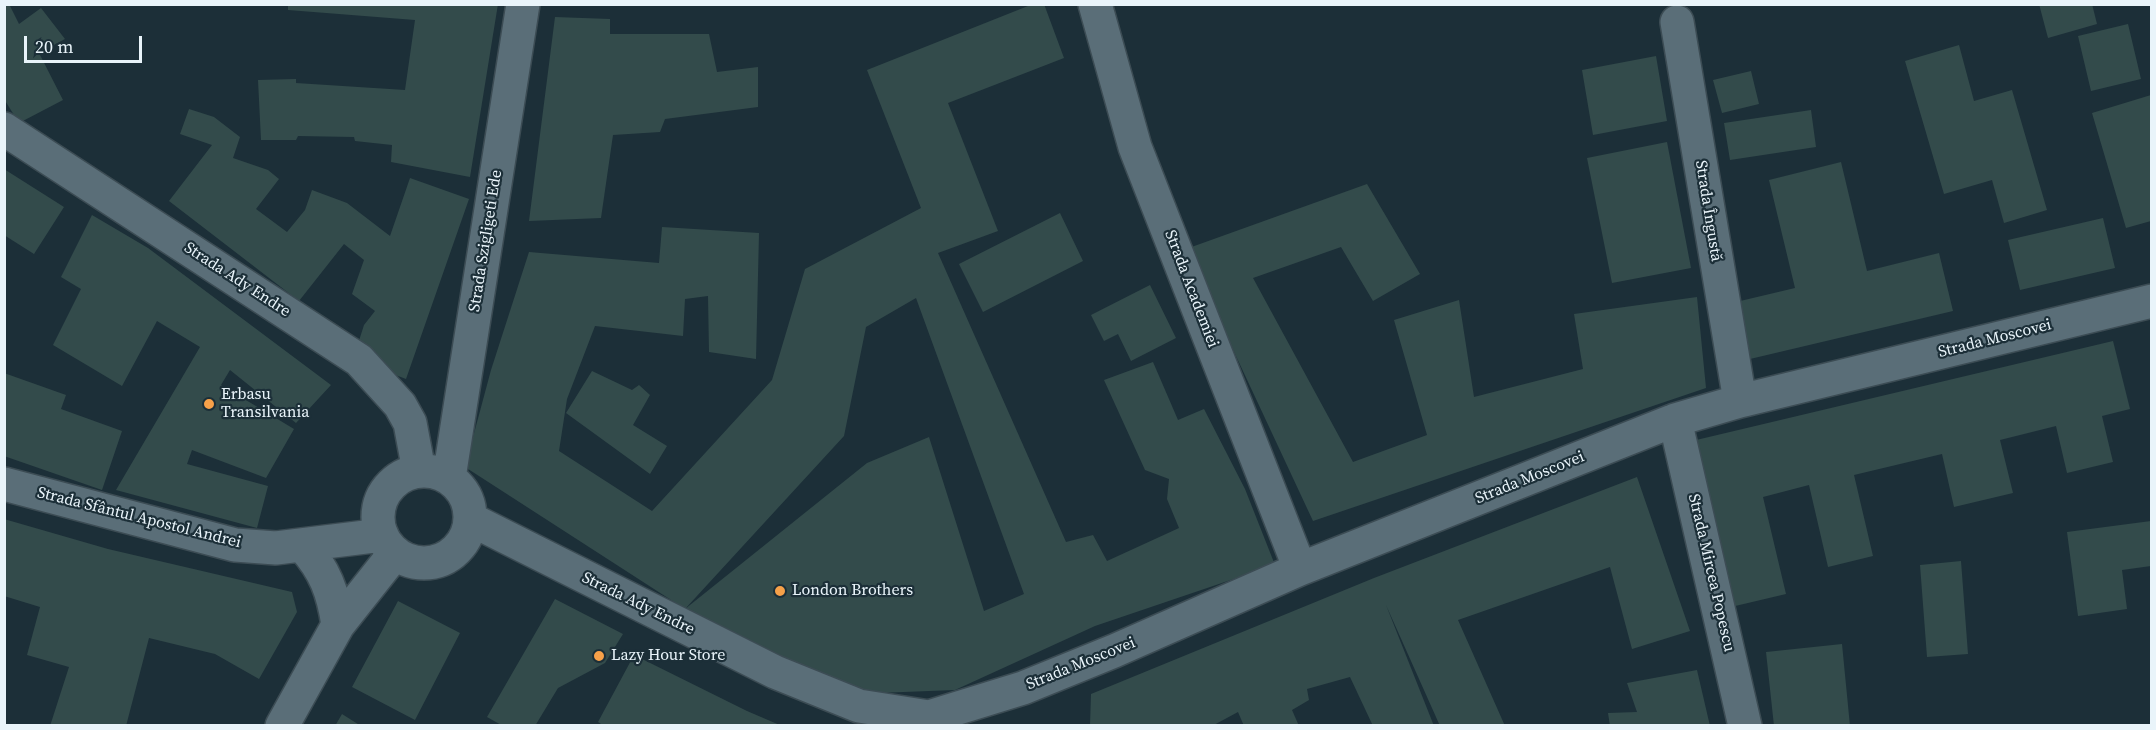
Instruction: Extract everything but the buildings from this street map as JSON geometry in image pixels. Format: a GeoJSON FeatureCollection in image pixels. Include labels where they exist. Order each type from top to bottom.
{"type":"FeatureCollection","features":[{"type":"Feature","properties":{"kind":"street","name":"Strada Szigligeti Ede"},"geometry":{"type":"LineString","coordinates":[[434,475],[523,4]]}},
{"type":"Feature","properties":{"kind":"street","name":"Strada Academiei"},"geometry":{"type":"LineString","coordinates":[[1095,4],[1135,147],[1300,569]]}},
{"type":"Feature","properties":{"kind":"street","name":"Strada Îngustă"},"geometry":{"type":"LineString","coordinates":[[1677,22],[1740,401]]}},
{"type":"Feature","properties":{"kind":"street","name":"Strada Ady Endre"},"geometry":{"type":"LineString","coordinates":[[4,129],[359,360],[400,405],[434,475]]}},
{"type":"Feature","properties":{"kind":"street","name":"Strada Moscovei"},"geometry":{"type":"LineString","coordinates":[[936,721],[1114,651],[1300,569],[1676,420],[1740,401],[2151,301]]}},
{"type":"Feature","properties":{"kind":"street","name":"Strada Mircea Popescu"},"geometry":{"type":"LineString","coordinates":[[1676,420],[1745,726]]}},
{"type":"Feature","properties":{"kind":"street"},"geometry":{"type":"LineString","coordinates":[[434,475],[461,489],[469,503],[471,519],[468,534],[460,546],[449,556],[436,562],[414,562],[388,544],[378,521],[379,507],[384,494],[393,483],[434,475]]}},
{"type":"Feature","properties":{"kind":"street","name":"Strada Sfântul Apostol Andrei"},"geometry":{"type":"LineString","coordinates":[[4,484],[235,545],[276,548],[388,544]]}},
{"type":"Feature","properties":{"kind":"street","name":"Strada Ady Endre"},"geometry":{"type":"LineString","coordinates":[[471,519],[776,672],[859,706],[936,721]]}},
{"type":"Feature","properties":{"kind":"street"},"geometry":{"type":"LineString","coordinates":[[282,726],[338,625],[388,544]]}},
{"type":"Feature","properties":{"kind":"street"},"geometry":{"type":"LineString","coordinates":[[303,546],[318,562],[329,580],[338,625]]}},
{"type":"Feature","properties":{"kind":"place","name":"Erbasu Transilvania"},"geometry":{"type":"Point","coordinates":[209,404]}},
{"type":"Feature","properties":{"kind":"place","name":"London Brothers"},"geometry":{"type":"Point","coordinates":[780,591]}},
{"type":"Feature","properties":{"kind":"place","name":"Lazy Hour Store"},"geometry":{"type":"Point","coordinates":[599,656]}}]}
